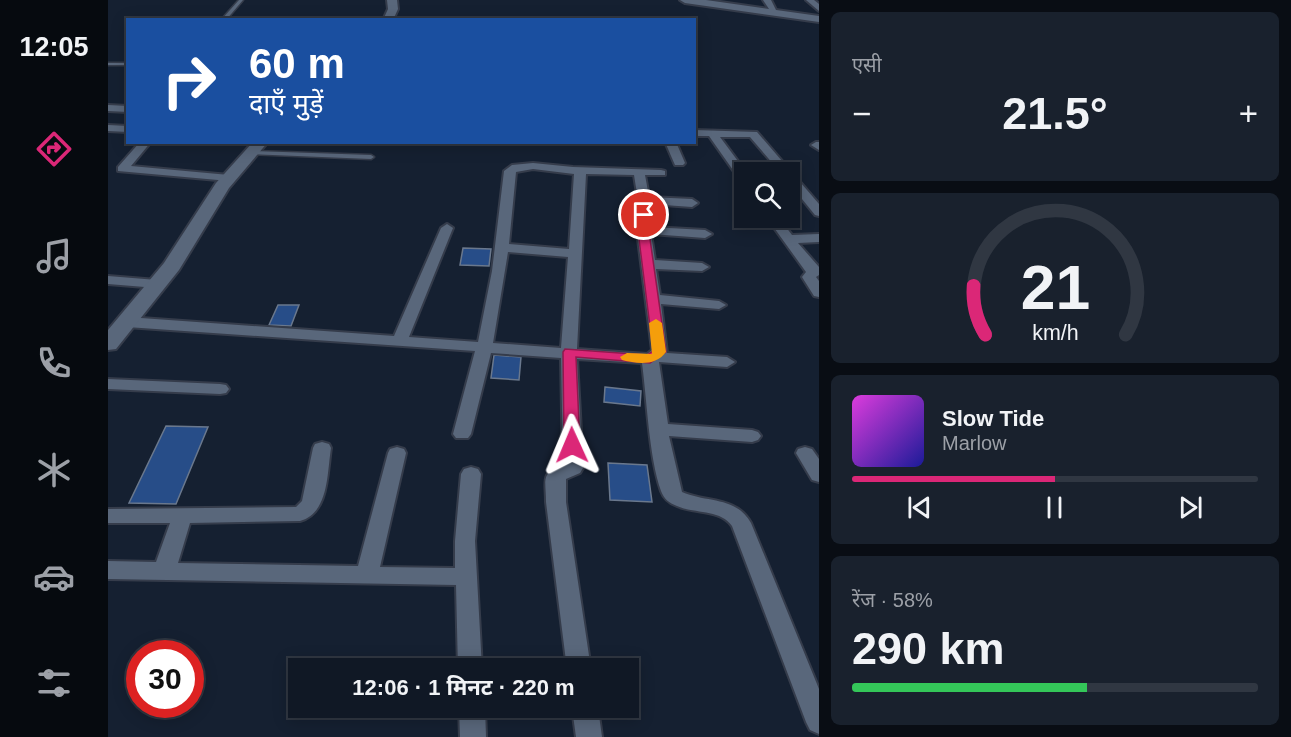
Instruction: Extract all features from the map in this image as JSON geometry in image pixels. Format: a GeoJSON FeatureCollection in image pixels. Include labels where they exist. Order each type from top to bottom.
{"type":"FeatureCollection","features":[{"type":"Feature","properties":{"kind":"street"},"geometry":{"type":"LineString","coordinates":[[389,18],[393,9],[392,0]]}},
{"type":"Feature","properties":{"kind":"street"},"geometry":{"type":"LineString","coordinates":[[685,0],[819,17]]}},
{"type":"Feature","properties":{"kind":"street"},"geometry":{"type":"LineString","coordinates":[[705,0],[819,17]]}},
{"type":"Feature","properties":{"kind":"street"},"geometry":{"type":"LineString","coordinates":[[767,0],[774,10]]}},
{"type":"Feature","properties":{"kind":"street"},"geometry":{"type":"LineString","coordinates":[[810,0],[819,9]]}},
{"type":"Feature","properties":{"kind":"street"},"geometry":{"type":"LineString","coordinates":[[108,108],[126,108]]}},
{"type":"Feature","properties":{"kind":"street"},"geometry":{"type":"LineString","coordinates":[[108,128],[126,129]]}},
{"type":"Feature","properties":{"kind":"street"},"geometry":{"type":"LineString","coordinates":[[696,133],[753,134],[777,162]]}},
{"type":"Feature","properties":{"kind":"street"},"geometry":{"type":"LineString","coordinates":[[712,133],[734,164]]}},
{"type":"Feature","properties":{"kind":"street"},"geometry":{"type":"LineString","coordinates":[[144,144],[122,169],[229,178]]}},
{"type":"Feature","properties":{"kind":"street"},"geometry":{"type":"LineString","coordinates":[[671,144],[679,163]]}},
{"type":"Feature","properties":{"kind":"street"},"geometry":{"type":"LineString","coordinates":[[110,339],[127,322],[172,266],[214,198],[256,148]]}},
{"type":"Feature","properties":{"kind":"street"},"geometry":{"type":"LineString","coordinates":[[462,434],[503,248],[512,169],[520,166],[580,171],[592,169],[661,173]]}},
{"type":"Feature","properties":{"kind":"street"},"geometry":{"type":"LineString","coordinates":[[577,658],[556,502],[556,475],[573,468],[569,352],[580,171]]}},
{"type":"Feature","properties":{"kind":"street"},"geometry":{"type":"LineString","coordinates":[[639,172],[644,200],[644,230],[652,299],[660,352],[653,358]]}},
{"type":"Feature","properties":{"kind":"street"},"geometry":{"type":"LineString","coordinates":[[800,189],[819,212]]}},
{"type":"Feature","properties":{"kind":"street"},"geometry":{"type":"LineString","coordinates":[[644,200],[692,203]]}},
{"type":"Feature","properties":{"kind":"street"},"geometry":{"type":"LineString","coordinates":[[399,342],[447,228]]}},
{"type":"Feature","properties":{"kind":"street"},"geometry":{"type":"LineString","coordinates":[[781,228],[816,271],[809,277],[819,292]]}},
{"type":"Feature","properties":{"kind":"street"},"geometry":{"type":"LineString","coordinates":[[644,230],[705,234]]}},
{"type":"Feature","properties":{"kind":"street"},"geometry":{"type":"LineString","coordinates":[[789,239],[819,238]]}},
{"type":"Feature","properties":{"kind":"street"},"geometry":{"type":"LineString","coordinates":[[503,248],[574,253]]}},
{"type":"Feature","properties":{"kind":"street"},"geometry":{"type":"LineString","coordinates":[[648,264],[702,267]]}},
{"type":"Feature","properties":{"kind":"street"},"geometry":{"type":"LineString","coordinates":[[108,280],[158,284]]}},
{"type":"Feature","properties":{"kind":"street"},"geometry":{"type":"LineString","coordinates":[[652,299],[719,305]]}},
{"type":"Feature","properties":{"kind":"street"},"geometry":{"type":"LineString","coordinates":[[127,322],[399,342],[727,362]]}},
{"type":"Feature","properties":{"kind":"street"},"geometry":{"type":"LineString","coordinates":[[653,358],[659,429],[667,481],[675,497],[686,502],[724,509],[735,515],[741,523],[819,722]]}},
{"type":"Feature","properties":{"kind":"street"},"geometry":{"type":"LineString","coordinates":[[108,384],[220,389]]}},
{"type":"Feature","properties":{"kind":"street"},"geometry":{"type":"LineString","coordinates":[[659,429],[752,436]]}},
{"type":"Feature","properties":{"kind":"street"},"geometry":{"type":"LineString","coordinates":[[108,516],[300,514],[308,509],[312,501],[322,448]]}},
{"type":"Feature","properties":{"kind":"street"},"geometry":{"type":"LineString","coordinates":[[367,575],[397,453]]}},
{"type":"Feature","properties":{"kind":"street"},"geometry":{"type":"LineString","coordinates":[[805,453],[819,475]]}},
{"type":"Feature","properties":{"kind":"street"},"geometry":{"type":"LineString","coordinates":[[470,658],[465,541],[471,474]]}},
{"type":"Feature","properties":{"kind":"street"},"geometry":{"type":"LineString","coordinates":[[164,572],[182,516]]}},
{"type":"Feature","properties":{"kind":"street"},"geometry":{"type":"LineString","coordinates":[[108,570],[466,577]]}},
{"type":"Feature","properties":{"kind":"street"},"geometry":{"type":"LineString","coordinates":[[472,718],[473,737]]}},
{"type":"Feature","properties":{"kind":"street"},"geometry":{"type":"LineString","coordinates":[[587,718],[590,737]]}},
{"type":"Feature","properties":{"kind":"lane"},"geometry":{"type":"LineString","coordinates":[[225,18],[241,0]]}},
{"type":"Feature","properties":{"kind":"lane"},"geometry":{"type":"LineString","coordinates":[[108,64],[126,64]]}},
{"type":"Feature","properties":{"kind":"lane"},"geometry":{"type":"LineString","coordinates":[[256,148],[371,157]]}},
{"type":"Feature","properties":{"kind":"building"},"geometry":{"type":"Polygon","coordinates":[[[463,248],[491,249],[489,266],[460,265],[463,248]]]}},
{"type":"Feature","properties":{"kind":"building"},"geometry":{"type":"Polygon","coordinates":[[[278,305],[299,305],[291,326],[269,325],[278,305]]]}},
{"type":"Feature","properties":{"kind":"building"},"geometry":{"type":"Polygon","coordinates":[[[494,355],[521,357],[519,380],[491,378],[494,355]]]}},
{"type":"Feature","properties":{"kind":"building"},"geometry":{"type":"Polygon","coordinates":[[[605,387],[641,391],[640,406],[604,402],[605,387]]]}},
{"type":"Feature","properties":{"kind":"building"},"geometry":{"type":"Polygon","coordinates":[[[166,426],[208,427],[176,504],[129,503],[166,426]]]}},
{"type":"Feature","properties":{"kind":"building"},"geometry":{"type":"Polygon","coordinates":[[[608,463],[647,465],[652,502],[610,500],[608,463]]]}},
{"type":"Feature","properties":{"kind":"slow traffic"},"geometry":{"type":"LineString","coordinates":[[627,357],[650,359],[656,357],[660,352],[656,323]]}},
{"type":"Feature","properties":{"kind":"route"},"geometry":{"type":"LineString","coordinates":[[572,445],[569,352],[650,359],[656,357],[660,352],[651,291],[644,215]]}}]}
